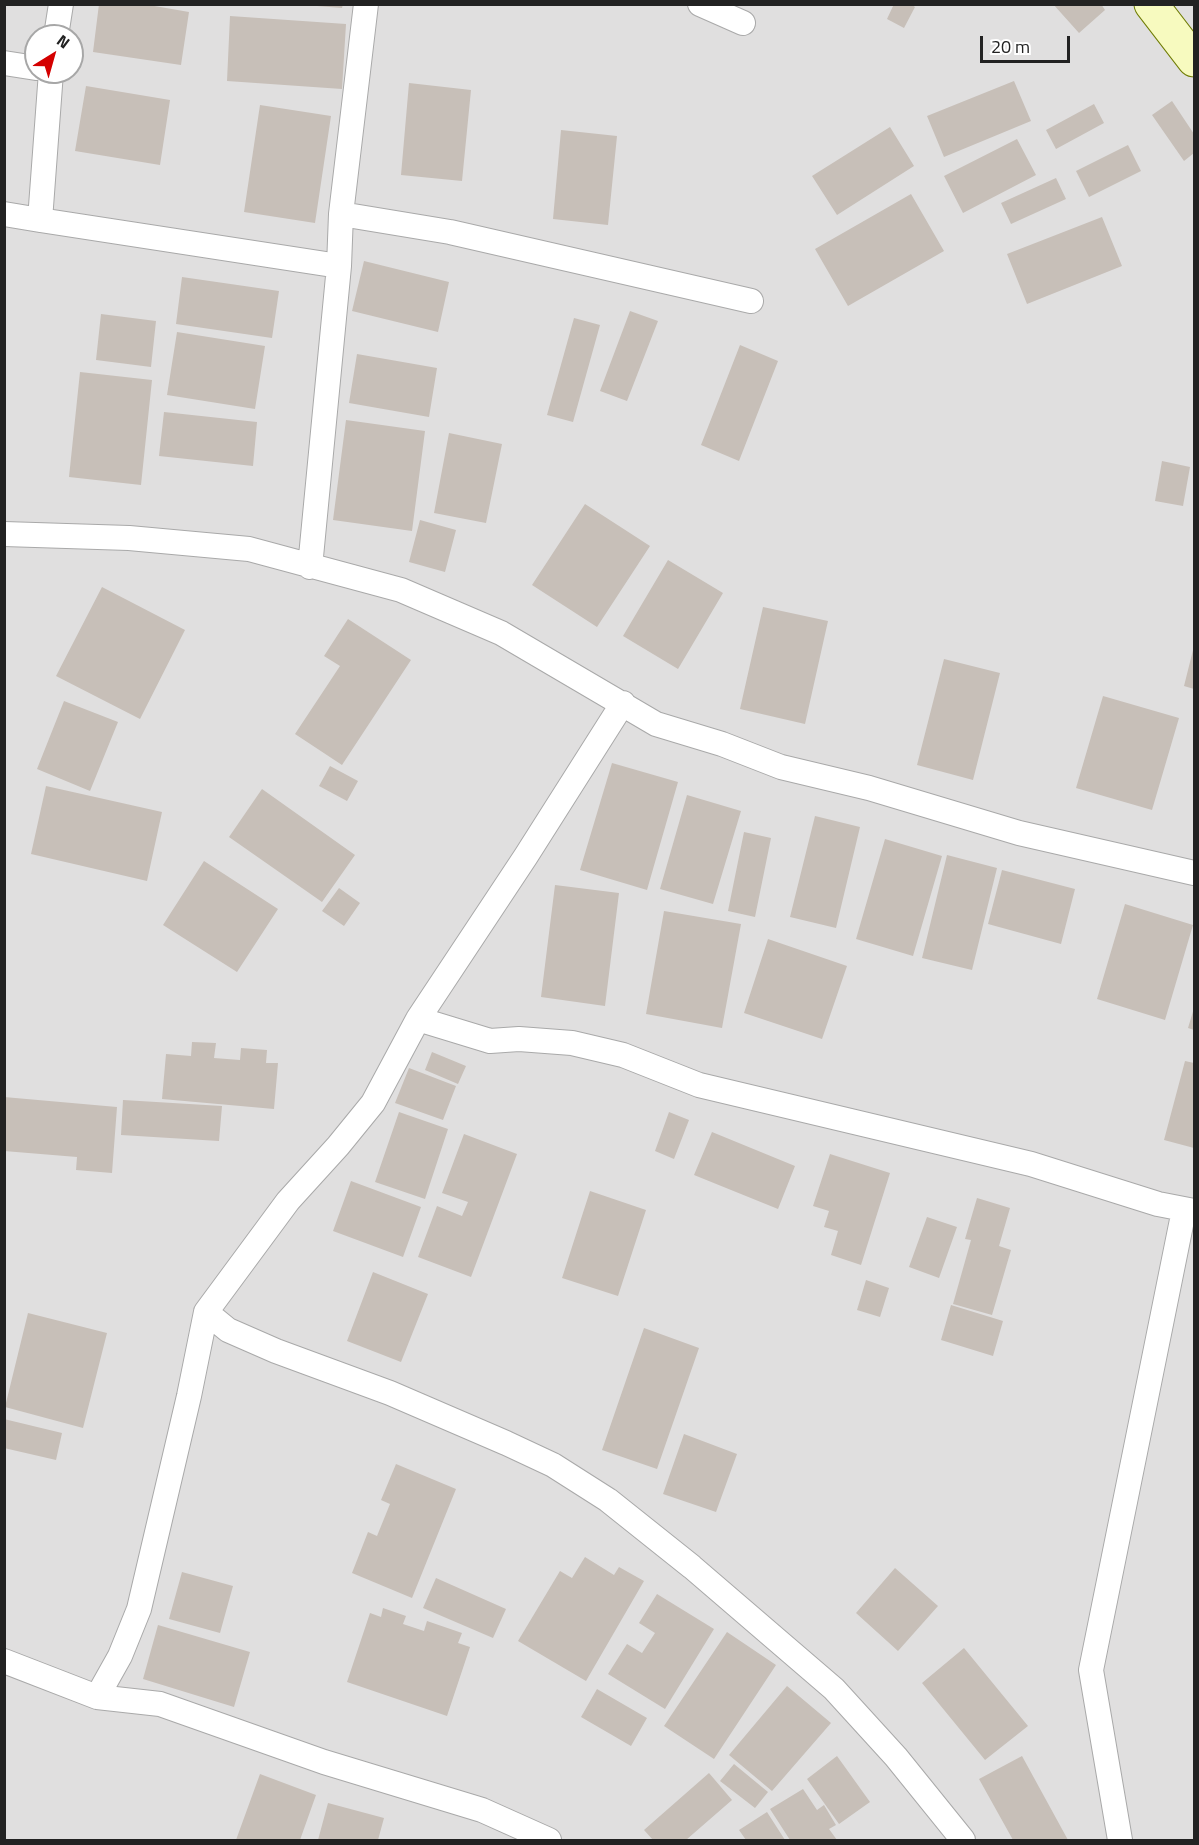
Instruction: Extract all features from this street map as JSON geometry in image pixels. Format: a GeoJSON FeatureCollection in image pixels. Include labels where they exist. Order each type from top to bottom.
{"type":"FeatureCollection","features":[{"type":"Feature","properties":{"kind":"main road"},"geometry":{"type":"LineString","coordinates":[[1151,4],[1194,60]]}},
{"type":"Feature","properties":{"kind":"street"},"geometry":{"type":"LineString","coordinates":[[58,24],[61,4]]}},
{"type":"Feature","properties":{"kind":"street"},"geometry":{"type":"LineString","coordinates":[[310,567],[339,266],[341,214],[366,4]]}},
{"type":"Feature","properties":{"kind":"street"},"geometry":{"type":"LineString","coordinates":[[700,4],[743,23]]}},
{"type":"Feature","properties":{"kind":"street"},"geometry":{"type":"LineString","coordinates":[[4,63],[24,66]]}},
{"type":"Feature","properties":{"kind":"street"},"geometry":{"type":"LineString","coordinates":[[40,220],[50,84]]}},
{"type":"Feature","properties":{"kind":"street"},"geometry":{"type":"LineString","coordinates":[[4,214],[339,266]]}},
{"type":"Feature","properties":{"kind":"street"},"geometry":{"type":"LineString","coordinates":[[341,214],[450,232],[751,301]]}},
{"type":"Feature","properties":{"kind":"street"},"geometry":{"type":"LineString","coordinates":[[4,534],[129,538],[249,549],[401,590],[501,633],[656,724],[722,744],[780,767],[869,788],[1019,833],[1194,873]]}},
{"type":"Feature","properties":{"kind":"street"},"geometry":{"type":"LineString","coordinates":[[97,1696],[120,1656],[139,1609],[189,1396],[206,1312],[288,1201],[373,1103],[418,1019],[526,856],[623,703]]}},
{"type":"Feature","properties":{"kind":"street"},"geometry":{"type":"LineString","coordinates":[[418,1019],[490,1041],[519,1039],[573,1043],[623,1054],[699,1085],[1031,1164],[1189,1211],[1092,1670],[1120,1840]]}},
{"type":"Feature","properties":{"kind":"street"},"geometry":{"type":"LineString","coordinates":[[206,1312],[228,1330],[276,1351],[390,1393],[506,1443],[553,1465],[608,1500],[692,1567],[834,1689],[896,1757],[963,1840]]}},
{"type":"Feature","properties":{"kind":"street"},"geometry":{"type":"LineString","coordinates":[[4,1661],[97,1696],[160,1704],[324,1762],[482,1810],[549,1840]]}},
{"type":"Feature","properties":{"kind":"shaded area"},"geometry":{"type":"Polygon","coordinates":[[[5,5],[1194,5],[1194,1840],[5,1840],[5,5]]]}},
{"type":"Feature","properties":{"kind":"building"},"geometry":{"type":"Polygon","coordinates":[[[99,4],[143,4],[189,12],[181,65],[93,52],[99,4]]]}},
{"type":"Feature","properties":{"kind":"building"},"geometry":{"type":"Polygon","coordinates":[[[317,4],[343,4],[342,8],[317,6],[317,4]]]}},
{"type":"Feature","properties":{"kind":"building"},"geometry":{"type":"Polygon","coordinates":[[[894,4],[911,4],[915,7],[904,28],[887,19],[894,4]]]}},
{"type":"Feature","properties":{"kind":"building"},"geometry":{"type":"Polygon","coordinates":[[[1053,4],[1101,4],[1105,10],[1079,33],[1053,4]]]}},
{"type":"Feature","properties":{"kind":"building"},"geometry":{"type":"Polygon","coordinates":[[[230,16],[346,24],[342,89],[227,81],[230,16]]]}},
{"type":"Feature","properties":{"kind":"building"},"geometry":{"type":"Polygon","coordinates":[[[1014,81],[1031,121],[944,157],[927,116],[1014,81]]]}},
{"type":"Feature","properties":{"kind":"building"},"geometry":{"type":"Polygon","coordinates":[[[409,83],[471,90],[462,181],[401,175],[409,83]]]}},
{"type":"Feature","properties":{"kind":"building"},"geometry":{"type":"Polygon","coordinates":[[[86,86],[170,100],[160,165],[75,151],[86,86]]]}},
{"type":"Feature","properties":{"kind":"building"},"geometry":{"type":"Polygon","coordinates":[[[1172,101],[1194,134],[1194,153],[1184,161],[1152,115],[1172,101]]]}},
{"type":"Feature","properties":{"kind":"building"},"geometry":{"type":"Polygon","coordinates":[[[1094,104],[1104,123],[1056,149],[1046,130],[1094,104]]]}},
{"type":"Feature","properties":{"kind":"building"},"geometry":{"type":"Polygon","coordinates":[[[260,105],[331,116],[315,223],[244,212],[260,105]]]}},
{"type":"Feature","properties":{"kind":"building"},"geometry":{"type":"Polygon","coordinates":[[[890,127],[914,166],[837,215],[812,176],[890,127]]]}},
{"type":"Feature","properties":{"kind":"building"},"geometry":{"type":"Polygon","coordinates":[[[561,130],[617,136],[608,225],[553,219],[561,130]]]}},
{"type":"Feature","properties":{"kind":"building"},"geometry":{"type":"Polygon","coordinates":[[[1017,139],[1036,175],[963,213],[944,176],[1017,139]]]}},
{"type":"Feature","properties":{"kind":"building"},"geometry":{"type":"Polygon","coordinates":[[[1128,145],[1141,171],[1089,197],[1076,171],[1128,145]]]}},
{"type":"Feature","properties":{"kind":"building"},"geometry":{"type":"Polygon","coordinates":[[[1056,178],[1066,199],[1011,224],[1001,203],[1056,178]]]}},
{"type":"Feature","properties":{"kind":"building"},"geometry":{"type":"Polygon","coordinates":[[[911,194],[944,251],[848,306],[815,249],[911,194]]]}},
{"type":"Feature","properties":{"kind":"building"},"geometry":{"type":"Polygon","coordinates":[[[1102,217],[1122,266],[1027,304],[1007,254],[1102,217]]]}},
{"type":"Feature","properties":{"kind":"building"},"geometry":{"type":"Polygon","coordinates":[[[364,261],[449,282],[438,332],[352,311],[364,261]]]}},
{"type":"Feature","properties":{"kind":"building"},"geometry":{"type":"Polygon","coordinates":[[[182,277],[279,291],[272,338],[176,324],[182,277]]]}},
{"type":"Feature","properties":{"kind":"building"},"geometry":{"type":"Polygon","coordinates":[[[630,311],[658,321],[627,401],[600,391],[630,311]]]}},
{"type":"Feature","properties":{"kind":"building"},"geometry":{"type":"Polygon","coordinates":[[[101,314],[156,321],[151,367],[96,360],[101,314]]]}},
{"type":"Feature","properties":{"kind":"building"},"geometry":{"type":"Polygon","coordinates":[[[574,318],[600,325],[573,422],[547,415],[574,318]]]}},
{"type":"Feature","properties":{"kind":"building"},"geometry":{"type":"Polygon","coordinates":[[[177,332],[265,346],[255,409],[167,395],[177,332]]]}},
{"type":"Feature","properties":{"kind":"building"},"geometry":{"type":"Polygon","coordinates":[[[740,345],[778,361],[739,461],[701,445],[740,345]]]}},
{"type":"Feature","properties":{"kind":"building"},"geometry":{"type":"Polygon","coordinates":[[[357,354],[437,368],[429,417],[349,403],[357,354]]]}},
{"type":"Feature","properties":{"kind":"building"},"geometry":{"type":"Polygon","coordinates":[[[80,372],[152,380],[141,485],[69,477],[80,372]]]}},
{"type":"Feature","properties":{"kind":"building"},"geometry":{"type":"Polygon","coordinates":[[[164,412],[257,422],[253,466],[159,456],[164,412]]]}},
{"type":"Feature","properties":{"kind":"building"},"geometry":{"type":"Polygon","coordinates":[[[346,420],[425,431],[412,531],[333,520],[346,420]]]}},
{"type":"Feature","properties":{"kind":"building"},"geometry":{"type":"Polygon","coordinates":[[[449,433],[502,444],[486,523],[434,513],[449,433]]]}},
{"type":"Feature","properties":{"kind":"building"},"geometry":{"type":"Polygon","coordinates":[[[1162,461],[1190,467],[1183,506],[1155,501],[1162,461]]]}},
{"type":"Feature","properties":{"kind":"building"},"geometry":{"type":"Polygon","coordinates":[[[585,504],[650,546],[597,627],[532,585],[585,504]]]}},
{"type":"Feature","properties":{"kind":"building"},"geometry":{"type":"Polygon","coordinates":[[[420,520],[456,530],[445,572],[409,562],[420,520]]]}},
{"type":"Feature","properties":{"kind":"building"},"geometry":{"type":"Polygon","coordinates":[[[668,560],[723,593],[678,669],[623,636],[668,560]]]}},
{"type":"Feature","properties":{"kind":"building"},"geometry":{"type":"Polygon","coordinates":[[[102,587],[185,630],[140,719],[56,676],[102,587]]]}},
{"type":"Feature","properties":{"kind":"building"},"geometry":{"type":"Polygon","coordinates":[[[763,607],[828,621],[805,724],[740,709],[763,607]]]}},
{"type":"Feature","properties":{"kind":"building"},"geometry":{"type":"Polygon","coordinates":[[[348,619],[411,660],[342,765],[295,734],[340,666],[324,656],[348,619]]]}},
{"type":"Feature","properties":{"kind":"building"},"geometry":{"type":"Polygon","coordinates":[[[1194,646],[1194,689],[1184,686],[1194,646]]]}},
{"type":"Feature","properties":{"kind":"building"},"geometry":{"type":"Polygon","coordinates":[[[944,659],[1000,673],[973,780],[917,765],[944,659]]]}},
{"type":"Feature","properties":{"kind":"building"},"geometry":{"type":"Polygon","coordinates":[[[1103,696],[1179,718],[1152,810],[1076,788],[1103,696]]]}},
{"type":"Feature","properties":{"kind":"building"},"geometry":{"type":"Polygon","coordinates":[[[64,701],[118,722],[90,791],[37,769],[64,701]]]}},
{"type":"Feature","properties":{"kind":"building"},"geometry":{"type":"Polygon","coordinates":[[[612,763],[678,782],[647,890],[580,870],[612,763]]]}},
{"type":"Feature","properties":{"kind":"building"},"geometry":{"type":"Polygon","coordinates":[[[330,766],[358,781],[347,801],[319,786],[330,766]]]}},
{"type":"Feature","properties":{"kind":"building"},"geometry":{"type":"Polygon","coordinates":[[[46,786],[162,812],[147,881],[31,854],[46,786]]]}},
{"type":"Feature","properties":{"kind":"building"},"geometry":{"type":"Polygon","coordinates":[[[262,789],[355,855],[322,902],[229,837],[262,789]]]}},
{"type":"Feature","properties":{"kind":"building"},"geometry":{"type":"Polygon","coordinates":[[[687,795],[741,811],[713,904],[660,889],[687,795]]]}},
{"type":"Feature","properties":{"kind":"building"},"geometry":{"type":"Polygon","coordinates":[[[815,816],[860,827],[836,928],[790,917],[815,816]]]}},
{"type":"Feature","properties":{"kind":"building"},"geometry":{"type":"Polygon","coordinates":[[[744,832],[771,838],[755,917],[728,911],[744,832]]]}},
{"type":"Feature","properties":{"kind":"building"},"geometry":{"type":"Polygon","coordinates":[[[885,839],[942,856],[913,956],[856,939],[885,839]]]}},
{"type":"Feature","properties":{"kind":"building"},"geometry":{"type":"Polygon","coordinates":[[[947,855],[997,868],[972,970],[922,958],[947,855]]]}},
{"type":"Feature","properties":{"kind":"building"},"geometry":{"type":"Polygon","coordinates":[[[204,861],[278,909],[237,972],[163,925],[204,861]]]}},
{"type":"Feature","properties":{"kind":"building"},"geometry":{"type":"Polygon","coordinates":[[[1002,870],[1075,889],[1061,944],[988,924],[1002,870]]]}},
{"type":"Feature","properties":{"kind":"building"},"geometry":{"type":"Polygon","coordinates":[[[555,885],[619,893],[605,1006],[541,997],[555,885]]]}},
{"type":"Feature","properties":{"kind":"building"},"geometry":{"type":"Polygon","coordinates":[[[339,888],[360,903],[344,926],[322,911],[339,888]]]}},
{"type":"Feature","properties":{"kind":"building"},"geometry":{"type":"Polygon","coordinates":[[[1125,904],[1193,925],[1165,1020],[1097,999],[1125,904]]]}},
{"type":"Feature","properties":{"kind":"building"},"geometry":{"type":"Polygon","coordinates":[[[664,911],[741,924],[722,1028],[646,1014],[664,911]]]}},
{"type":"Feature","properties":{"kind":"building"},"geometry":{"type":"Polygon","coordinates":[[[768,939],[847,966],[822,1039],[744,1013],[768,939]]]}},
{"type":"Feature","properties":{"kind":"building"},"geometry":{"type":"Polygon","coordinates":[[[1194,1008],[1194,1030],[1188,1028],[1194,1008]]]}},
{"type":"Feature","properties":{"kind":"building"},"geometry":{"type":"Polygon","coordinates":[[[192,1042],[216,1043],[214,1058],[240,1060],[241,1048],[267,1050],[266,1063],[278,1063],[274,1109],[162,1099],[166,1054],[191,1056],[192,1042]]]}},
{"type":"Feature","properties":{"kind":"building"},"geometry":{"type":"Polygon","coordinates":[[[432,1052],[466,1066],[458,1084],[425,1070],[432,1052]]]}},
{"type":"Feature","properties":{"kind":"building"},"geometry":{"type":"Polygon","coordinates":[[[1185,1061],[1194,1063],[1194,1148],[1164,1140],[1185,1061]]]}},
{"type":"Feature","properties":{"kind":"building"},"geometry":{"type":"Polygon","coordinates":[[[409,1068],[456,1086],[443,1120],[395,1103],[409,1068]]]}},
{"type":"Feature","properties":{"kind":"building"},"geometry":{"type":"Polygon","coordinates":[[[4,1097],[117,1107],[112,1173],[76,1170],[77,1157],[4,1151],[4,1097]]]}},
{"type":"Feature","properties":{"kind":"building"},"geometry":{"type":"Polygon","coordinates":[[[123,1100],[222,1106],[219,1141],[121,1135],[123,1100]]]}},
{"type":"Feature","properties":{"kind":"building"},"geometry":{"type":"Polygon","coordinates":[[[399,1112],[448,1129],[425,1199],[375,1182],[399,1112]]]}},
{"type":"Feature","properties":{"kind":"building"},"geometry":{"type":"Polygon","coordinates":[[[669,1112],[689,1120],[674,1159],[655,1151],[669,1112]]]}},
{"type":"Feature","properties":{"kind":"building"},"geometry":{"type":"Polygon","coordinates":[[[712,1132],[795,1166],[778,1209],[694,1175],[712,1132]]]}},
{"type":"Feature","properties":{"kind":"building"},"geometry":{"type":"Polygon","coordinates":[[[464,1134],[517,1154],[471,1277],[418,1257],[437,1206],[462,1216],[468,1202],[442,1193],[464,1134]]]}},
{"type":"Feature","properties":{"kind":"building"},"geometry":{"type":"Polygon","coordinates":[[[830,1154],[890,1173],[861,1265],[831,1255],[838,1231],[824,1227],[829,1211],[813,1206],[830,1154]]]}},
{"type":"Feature","properties":{"kind":"building"},"geometry":{"type":"Polygon","coordinates":[[[351,1181],[421,1207],[403,1257],[333,1231],[351,1181]]]}},
{"type":"Feature","properties":{"kind":"building"},"geometry":{"type":"Polygon","coordinates":[[[590,1191],[646,1210],[618,1296],[562,1278],[590,1191]]]}},
{"type":"Feature","properties":{"kind":"building"},"geometry":{"type":"Polygon","coordinates":[[[977,1198],[1010,1208],[999,1246],[1011,1250],[992,1315],[953,1304],[971,1240],[965,1239],[977,1198]]]}},
{"type":"Feature","properties":{"kind":"building"},"geometry":{"type":"Polygon","coordinates":[[[927,1217],[957,1227],[939,1278],[909,1267],[927,1217]]]}},
{"type":"Feature","properties":{"kind":"building"},"geometry":{"type":"Polygon","coordinates":[[[373,1272],[428,1294],[401,1362],[347,1341],[373,1272]]]}},
{"type":"Feature","properties":{"kind":"building"},"geometry":{"type":"Polygon","coordinates":[[[866,1280],[889,1288],[880,1317],[857,1310],[866,1280]]]}},
{"type":"Feature","properties":{"kind":"building"},"geometry":{"type":"Polygon","coordinates":[[[951,1305],[1003,1321],[993,1356],[941,1340],[951,1305]]]}},
{"type":"Feature","properties":{"kind":"building"},"geometry":{"type":"Polygon","coordinates":[[[28,1313],[107,1333],[83,1428],[5,1407],[28,1313]]]}},
{"type":"Feature","properties":{"kind":"building"},"geometry":{"type":"Polygon","coordinates":[[[644,1328],[699,1348],[657,1469],[602,1450],[644,1328]]]}},
{"type":"Feature","properties":{"kind":"building"},"geometry":{"type":"Polygon","coordinates":[[[4,1419],[62,1433],[56,1460],[4,1448],[4,1419]]]}},
{"type":"Feature","properties":{"kind":"building"},"geometry":{"type":"Polygon","coordinates":[[[684,1434],[737,1454],[716,1512],[663,1494],[684,1434]]]}},
{"type":"Feature","properties":{"kind":"building"},"geometry":{"type":"Polygon","coordinates":[[[396,1464],[456,1489],[412,1598],[352,1573],[368,1532],[377,1536],[390,1504],[381,1500],[396,1464]]]}},
{"type":"Feature","properties":{"kind":"building"},"geometry":{"type":"Polygon","coordinates":[[[585,1557],[614,1575],[619,1567],[644,1581],[586,1681],[518,1641],[560,1571],[572,1578],[585,1557]]]}},
{"type":"Feature","properties":{"kind":"building"},"geometry":{"type":"Polygon","coordinates":[[[895,1568],[938,1606],[898,1651],[856,1613],[895,1568]]]}},
{"type":"Feature","properties":{"kind":"building"},"geometry":{"type":"Polygon","coordinates":[[[182,1572],[233,1586],[220,1633],[169,1619],[182,1572]]]}},
{"type":"Feature","properties":{"kind":"building"},"geometry":{"type":"Polygon","coordinates":[[[436,1578],[506,1609],[493,1638],[423,1608],[436,1578]]]}},
{"type":"Feature","properties":{"kind":"building"},"geometry":{"type":"Polygon","coordinates":[[[657,1594],[714,1629],[665,1709],[608,1674],[627,1644],[642,1653],[655,1633],[639,1623],[657,1594]]]}},
{"type":"Feature","properties":{"kind":"building"},"geometry":{"type":"Polygon","coordinates":[[[383,1608],[406,1616],[403,1624],[424,1631],[427,1621],[462,1633],[458,1643],[470,1647],[447,1716],[347,1682],[370,1613],[381,1617],[383,1608]]]}},
{"type":"Feature","properties":{"kind":"building"},"geometry":{"type":"Polygon","coordinates":[[[158,1625],[250,1652],[234,1707],[143,1679],[158,1625]]]}},
{"type":"Feature","properties":{"kind":"building"},"geometry":{"type":"Polygon","coordinates":[[[727,1632],[776,1665],[714,1759],[664,1726],[727,1632]]]}},
{"type":"Feature","properties":{"kind":"building"},"geometry":{"type":"Polygon","coordinates":[[[964,1648],[1028,1726],[985,1760],[922,1683],[964,1648]]]}},
{"type":"Feature","properties":{"kind":"building"},"geometry":{"type":"Polygon","coordinates":[[[787,1686],[831,1723],[772,1791],[729,1755],[787,1686]]]}},
{"type":"Feature","properties":{"kind":"building"},"geometry":{"type":"Polygon","coordinates":[[[597,1689],[647,1718],[631,1746],[581,1717],[597,1689]]]}},
{"type":"Feature","properties":{"kind":"building"},"geometry":{"type":"Polygon","coordinates":[[[837,1756],[870,1802],[839,1824],[807,1779],[837,1756]]]}},
{"type":"Feature","properties":{"kind":"building"},"geometry":{"type":"Polygon","coordinates":[[[1022,1756],[1068,1840],[1013,1840],[979,1779],[1022,1756]]]}},
{"type":"Feature","properties":{"kind":"building"},"geometry":{"type":"Polygon","coordinates":[[[734,1764],[768,1792],[755,1808],[720,1781],[734,1764]]]}},
{"type":"Feature","properties":{"kind":"building"},"geometry":{"type":"Polygon","coordinates":[[[709,1773],[732,1800],[686,1840],[653,1840],[644,1830],[709,1773]]]}},
{"type":"Feature","properties":{"kind":"building"},"geometry":{"type":"Polygon","coordinates":[[[260,1774],[316,1795],[300,1840],[236,1840],[260,1774]]]}},
{"type":"Feature","properties":{"kind":"building"},"geometry":{"type":"Polygon","coordinates":[[[803,1789],[817,1810],[824,1805],[836,1825],[829,1829],[837,1840],[790,1840],[770,1809],[803,1789]]]}},
{"type":"Feature","properties":{"kind":"building"},"geometry":{"type":"Polygon","coordinates":[[[328,1803],[384,1818],[378,1840],[318,1840],[328,1803]]]}},
{"type":"Feature","properties":{"kind":"building"},"geometry":{"type":"Polygon","coordinates":[[[767,1812],[785,1840],[746,1840],[739,1830],[767,1812]]]}}]}
